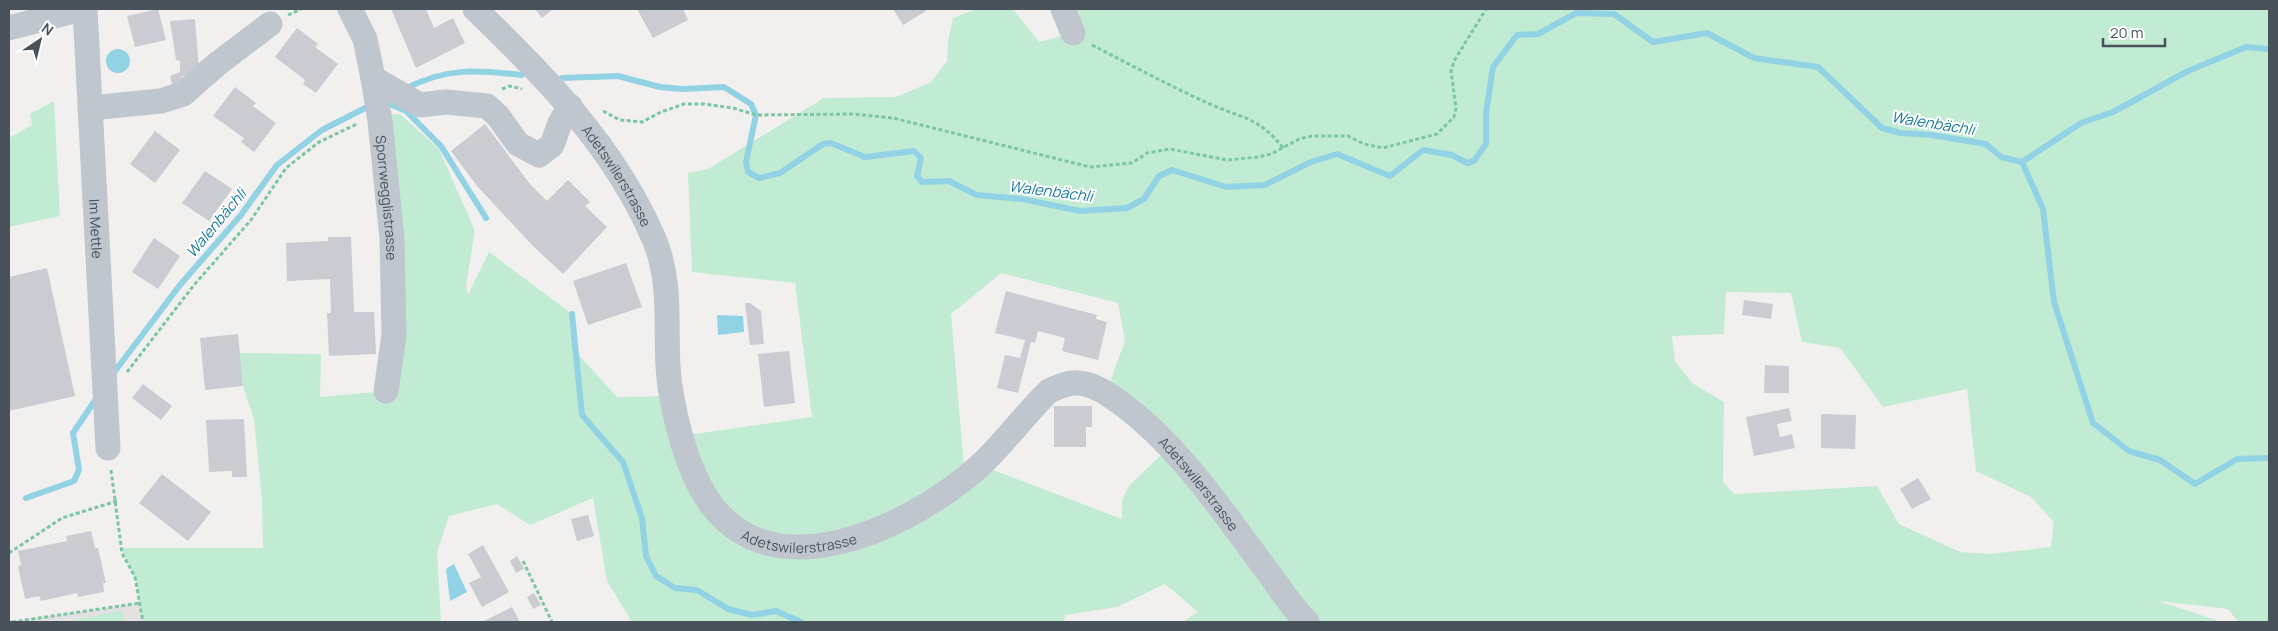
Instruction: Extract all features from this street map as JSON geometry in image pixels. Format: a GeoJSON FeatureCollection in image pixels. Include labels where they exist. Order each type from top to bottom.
{"type":"FeatureCollection","features":[{"type":"Feature","properties":{"kind":"street"},"geometry":{"type":"LineString","coordinates":[[9,28],[84,9]]}},
{"type":"Feature","properties":{"kind":"street","name":"Im Mettle"},"geometry":{"type":"LineString","coordinates":[[84,9],[90,108],[114,372],[104,396],[108,448]]}},
{"type":"Feature","properties":{"kind":"street","name":"Sporrwegglistrasse"},"geometry":{"type":"LineString","coordinates":[[350,9],[365,39],[377,99],[392,249],[394,335],[386,391]]}},
{"type":"Feature","properties":{"kind":"street","name":"Adetswilerstrasse"},"geometry":{"type":"LineString","coordinates":[[475,9],[529,61],[570,106],[622,177],[655,240],[668,290],[671,387],[681,436],[697,480],[714,509],[726,521],[758,539],[792,547],[828,545],[873,532],[918,511],[943,495],[980,465],[1049,392],[1062,385],[1077,383],[1093,386],[1106,393],[1136,415],[1170,447],[1213,498],[1307,622]]}},
{"type":"Feature","properties":{"kind":"street"},"geometry":{"type":"LineString","coordinates":[[1063,9],[1073,33]]}},
{"type":"Feature","properties":{"kind":"street"},"geometry":{"type":"LineString","coordinates":[[90,108],[161,101],[183,94],[216,65],[270,24]]}},
{"type":"Feature","properties":{"kind":"street"},"geometry":{"type":"LineString","coordinates":[[377,99],[420,105],[446,102],[487,106],[498,116],[518,144],[539,155],[552,145],[560,123],[570,106]]}},
{"type":"Feature","properties":{"kind":"path"},"geometry":{"type":"LineString","coordinates":[[597,107],[620,120],[642,122],[661,112],[684,104],[704,104],[733,108],[756,115],[853,114],[892,118],[1046,158],[1090,167],[1132,162],[1147,153],[1170,149],[1227,160],[1271,154],[1299,139],[1312,136],[1348,136],[1364,144],[1383,148],[1437,134],[1454,117],[1456,108],[1451,71],[1454,61],[1486,9]]}},
{"type":"Feature","properties":{"kind":"path"},"geometry":{"type":"LineString","coordinates":[[1073,33],[1092,46],[1213,105],[1248,117],[1272,134],[1283,148]]}},
{"type":"Feature","properties":{"kind":"path"},"geometry":{"type":"LineString","coordinates":[[503,88],[510,86],[524,90]]}},
{"type":"Feature","properties":{"kind":"path"},"geometry":{"type":"LineString","coordinates":[[114,372],[252,220],[286,168],[377,99]]}},
{"type":"Feature","properties":{"kind":"path"},"geometry":{"type":"LineString","coordinates":[[108,448],[117,500],[122,553],[134,577],[143,622]]}},
{"type":"Feature","properties":{"kind":"path"},"geometry":{"type":"LineString","coordinates":[[9,553],[62,518],[117,500]]}},
{"type":"Feature","properties":{"kind":"path"},"geometry":{"type":"LineString","coordinates":[[523,561],[552,622]]}},
{"type":"Feature","properties":{"kind":"path"},"geometry":{"type":"LineString","coordinates":[[12,622],[140,602]]}},
{"type":"Feature","properties":{"kind":"shaded area"},"geometry":{"type":"Polygon","coordinates":[[[140,603],[143,622],[12,622],[140,603]]]}},
{"type":"Feature","properties":{"kind":"green space"},"geometry":{"type":"Polygon","coordinates":[[[976,9],[1013,9],[1039,42],[1073,33],[1063,9],[2269,9],[2269,622],[2238,622],[2228,609],[2158,601],[2222,622],[1182,622],[1198,612],[1165,584],[1117,607],[1066,615],[1063,622],[632,622],[607,581],[593,498],[530,525],[497,504],[449,516],[437,552],[441,622],[143,622],[135,577],[121,548],[263,548],[262,500],[254,420],[243,386],[240,353],[321,354],[320,397],[386,391],[379,115],[400,114],[439,149],[475,231],[466,286],[468,295],[489,252],[572,314],[575,351],[617,397],[671,396],[681,436],[812,417],[795,283],[692,272],[688,173],[708,169],[824,98],[896,97],[931,82],[947,61],[948,41],[953,18],[976,9]],[[1001,273],[951,314],[965,478],[980,465],[1122,519],[1122,500],[1129,486],[1169,447],[1106,393],[1125,341],[1118,303],[1001,273]],[[1726,292],[1724,334],[1672,336],[1675,361],[1692,383],[1724,402],[1723,482],[1734,494],[1877,486],[1899,524],[1960,552],[1988,554],[2051,547],[2054,522],[2031,497],[1976,471],[1967,389],[1883,407],[1840,348],[1802,342],[1791,293],[1726,292]]]}},
{"type":"Feature","properties":{"kind":"green space"},"geometry":{"type":"Polygon","coordinates":[[[54,101],[60,216],[9,227],[9,138],[32,125],[30,114],[54,101]]]}},
{"type":"Feature","properties":{"kind":"green space"},"geometry":{"type":"Polygon","coordinates":[[[122,610],[125,622],[65,622],[122,610]]]}},
{"type":"Feature","properties":{"kind":"water"},"geometry":{"type":"Polygon","coordinates":[[[118,49],[126,53],[130,61],[126,69],[118,73],[110,69],[106,61],[110,53],[118,49]]]}},
{"type":"Feature","properties":{"kind":"water"},"geometry":{"type":"Polygon","coordinates":[[[717,315],[743,316],[744,332],[718,335],[717,315]]]}},
{"type":"Feature","properties":{"kind":"water"},"geometry":{"type":"Polygon","coordinates":[[[454,564],[467,592],[450,601],[446,569],[454,564]]]}},
{"type":"Feature","properties":{"kind":"building"},"geometry":{"type":"Polygon","coordinates":[[[158,9],[166,40],[135,47],[127,16],[158,9]]]}},
{"type":"Feature","properties":{"kind":"building"},"geometry":{"type":"Polygon","coordinates":[[[391,9],[426,9],[434,28],[453,18],[465,43],[416,68],[391,9]]]}},
{"type":"Feature","properties":{"kind":"building"},"geometry":{"type":"Polygon","coordinates":[[[535,9],[553,9],[542,18],[535,9]]]}},
{"type":"Feature","properties":{"kind":"building"},"geometry":{"type":"Polygon","coordinates":[[[637,9],[683,9],[688,20],[653,38],[637,9]]]}},
{"type":"Feature","properties":{"kind":"building"},"geometry":{"type":"Polygon","coordinates":[[[893,9],[925,9],[926,11],[903,25],[893,9]]]}},
{"type":"Feature","properties":{"kind":"building"},"geometry":{"type":"Polygon","coordinates":[[[195,19],[199,70],[181,77],[185,84],[173,87],[170,76],[180,72],[180,61],[176,60],[170,21],[195,19]]]}},
{"type":"Feature","properties":{"kind":"building"},"geometry":{"type":"Polygon","coordinates":[[[297,28],[318,44],[315,47],[338,64],[316,93],[303,84],[305,80],[275,57],[297,28]]]}},
{"type":"Feature","properties":{"kind":"building"},"geometry":{"type":"Polygon","coordinates":[[[235,87],[256,103],[253,106],[276,123],[254,152],[241,142],[244,138],[213,116],[235,87]]]}},
{"type":"Feature","properties":{"kind":"building"},"geometry":{"type":"Polygon","coordinates":[[[485,124],[530,184],[547,201],[568,180],[590,202],[585,206],[607,227],[563,274],[532,245],[477,186],[451,151],[485,124]]]}},
{"type":"Feature","properties":{"kind":"building"},"geometry":{"type":"Polygon","coordinates":[[[155,131],[180,150],[155,183],[130,164],[155,131]]]}},
{"type":"Feature","properties":{"kind":"building"},"geometry":{"type":"Polygon","coordinates":[[[205,171],[232,189],[209,221],[182,203],[205,171]]]}},
{"type":"Feature","properties":{"kind":"building"},"geometry":{"type":"Polygon","coordinates":[[[328,237],[351,237],[354,312],[374,312],[376,354],[329,356],[327,313],[331,313],[330,279],[287,281],[286,243],[328,241],[328,237]]]}},
{"type":"Feature","properties":{"kind":"building"},"geometry":{"type":"Polygon","coordinates":[[[154,238],[180,256],[158,289],[132,272],[154,238]]]}},
{"type":"Feature","properties":{"kind":"building"},"geometry":{"type":"Polygon","coordinates":[[[626,263],[642,307],[588,325],[573,281],[626,263]]]}},
{"type":"Feature","properties":{"kind":"building"},"geometry":{"type":"Polygon","coordinates":[[[47,268],[75,396],[9,411],[9,277],[47,268]]]}},
{"type":"Feature","properties":{"kind":"building"},"geometry":{"type":"Polygon","coordinates":[[[1006,291],[1097,315],[1096,319],[1107,322],[1098,360],[1062,351],[1065,338],[1038,331],[1035,343],[1031,342],[1018,393],[997,388],[1005,355],[1020,358],[1025,340],[995,333],[1006,291]]]}},
{"type":"Feature","properties":{"kind":"building"},"geometry":{"type":"Polygon","coordinates":[[[1744,300],[1773,304],[1771,319],[1742,315],[1744,300]]]}},
{"type":"Feature","properties":{"kind":"building"},"geometry":{"type":"Polygon","coordinates":[[[745,303],[750,303],[761,311],[764,344],[750,345],[745,303]]]}},
{"type":"Feature","properties":{"kind":"building"},"geometry":{"type":"Polygon","coordinates":[[[238,334],[243,386],[205,390],[200,338],[238,334]]]}},
{"type":"Feature","properties":{"kind":"building"},"geometry":{"type":"Polygon","coordinates":[[[789,351],[795,403],[764,407],[758,354],[789,351]]]}},
{"type":"Feature","properties":{"kind":"building"},"geometry":{"type":"Polygon","coordinates":[[[1765,365],[1789,366],[1789,393],[1764,393],[1765,365]]]}},
{"type":"Feature","properties":{"kind":"building"},"geometry":{"type":"Polygon","coordinates":[[[143,384],[172,406],[161,420],[132,398],[143,384]]]}},
{"type":"Feature","properties":{"kind":"building"},"geometry":{"type":"Polygon","coordinates":[[[1054,406],[1092,406],[1092,427],[1086,427],[1086,447],[1054,447],[1054,406]]]}},
{"type":"Feature","properties":{"kind":"building"},"geometry":{"type":"Polygon","coordinates":[[[1789,408],[1792,421],[1777,424],[1780,437],[1792,434],[1795,448],[1754,456],[1746,417],[1789,408]]]}},
{"type":"Feature","properties":{"kind":"building"},"geometry":{"type":"Polygon","coordinates":[[[1821,414],[1856,415],[1855,449],[1821,448],[1821,414]]]}},
{"type":"Feature","properties":{"kind":"building"},"geometry":{"type":"Polygon","coordinates":[[[244,419],[247,477],[232,477],[232,471],[209,472],[206,420],[244,419]]]}},
{"type":"Feature","properties":{"kind":"building"},"geometry":{"type":"Polygon","coordinates":[[[162,474],[211,512],[188,541],[139,503],[162,474]]]}},
{"type":"Feature","properties":{"kind":"building"},"geometry":{"type":"Polygon","coordinates":[[[1918,478],[1931,499],[1912,509],[1900,489],[1918,478]]]}},
{"type":"Feature","properties":{"kind":"building"},"geometry":{"type":"Polygon","coordinates":[[[588,515],[594,536],[577,541],[571,519],[588,515]]]}},
{"type":"Feature","properties":{"kind":"building"},"geometry":{"type":"Polygon","coordinates":[[[91,531],[95,548],[98,548],[106,583],[103,583],[104,592],[78,597],[77,593],[41,601],[39,596],[25,599],[18,566],[21,565],[18,551],[67,541],[66,536],[91,531]]]}},
{"type":"Feature","properties":{"kind":"building"},"geometry":{"type":"Polygon","coordinates":[[[483,545],[509,592],[482,607],[469,583],[481,577],[468,554],[483,545]]]}},
{"type":"Feature","properties":{"kind":"building"},"geometry":{"type":"Polygon","coordinates":[[[517,556],[524,569],[516,573],[510,561],[517,556]]]}},
{"type":"Feature","properties":{"kind":"building"},"geometry":{"type":"Polygon","coordinates":[[[534,593],[541,605],[533,609],[527,597],[534,593]]]}},
{"type":"Feature","properties":{"kind":"building"},"geometry":{"type":"Polygon","coordinates":[[[512,607],[520,622],[482,622],[512,607]]]}},
{"type":"Feature","properties":{"kind":"waterway","name":"Walenbächli"},"geometry":{"type":"LineString","coordinates":[[562,78],[618,76],[660,87],[682,89],[724,87],[751,104],[756,115],[746,162],[748,172],[759,178],[780,173],[823,144],[831,143],[865,157],[914,151],[921,158],[917,176],[922,182],[949,181],[977,195],[1022,199],[1080,211],[1127,208],[1144,199],[1159,176],[1172,170],[1226,187],[1265,185],[1311,162],[1337,154],[1390,176],[1423,150],[1452,155],[1467,163],[1474,161],[1486,144],[1486,113],[1493,67],[1517,35],[1538,34],[1576,13],[1614,14],[1653,42],[1707,33],[1754,58],[1818,67],[1882,128],[1901,133],[1931,135],[1986,144],[2001,157],[2022,162],[2043,209],[2054,302],[2093,423],[2129,451],[2160,460],[2195,484],[2237,459],[2269,458]]}},
{"type":"Feature","properties":{"kind":"waterway"},"geometry":{"type":"LineString","coordinates":[[2022,162],[2081,123],[2113,112],[2188,71],[2246,47],[2269,49]]}},
{"type":"Feature","properties":{"kind":"waterway","name":"Walenbächli"},"geometry":{"type":"LineString","coordinates":[[405,89],[434,77],[462,72],[476,71],[522,75]]}},
{"type":"Feature","properties":{"kind":"waterway"},"geometry":{"type":"LineString","coordinates":[[383,101],[406,111],[441,146],[486,218]]}},
{"type":"Feature","properties":{"kind":"waterway","name":"Walenbächli"},"geometry":{"type":"LineString","coordinates":[[112,375],[180,285],[241,215],[277,165],[322,130],[373,104]]}},
{"type":"Feature","properties":{"kind":"waterway"},"geometry":{"type":"LineString","coordinates":[[572,314],[582,415],[623,462],[642,518],[646,556],[656,576],[675,588],[697,590],[728,609],[752,615],[776,611],[801,622]]}},
{"type":"Feature","properties":{"kind":"waterway","name":"Walenbächli"},"geometry":{"type":"LineString","coordinates":[[26,498],[74,481],[79,470],[73,433],[98,396]]}}]}
